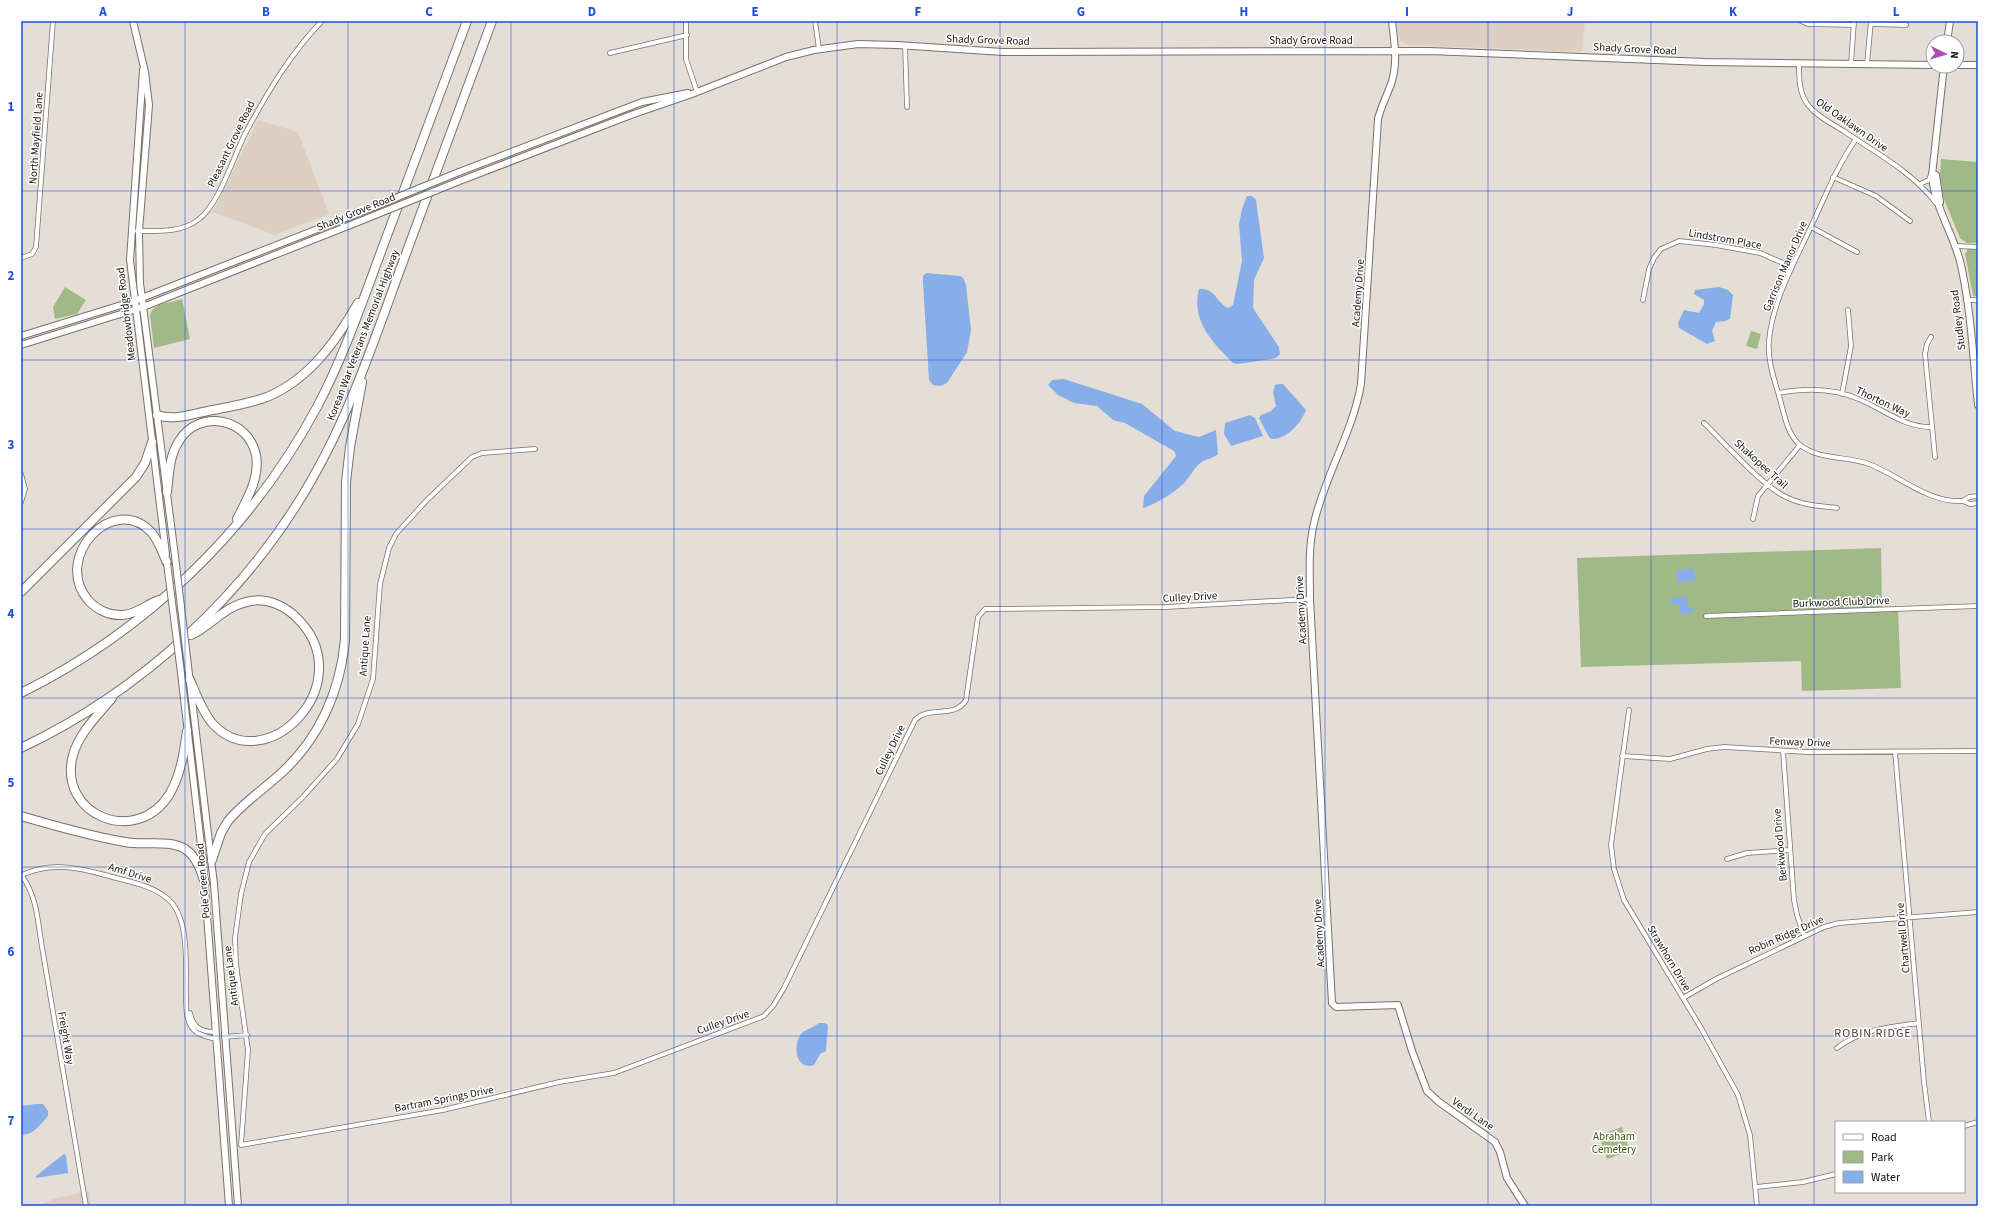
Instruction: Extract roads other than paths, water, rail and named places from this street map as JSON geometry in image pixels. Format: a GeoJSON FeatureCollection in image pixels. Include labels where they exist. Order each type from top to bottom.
{"type":"FeatureCollection","features":[{"type":"Feature","properties":{"kind":"highway","name":"Korean War Veterans Memorial Highway"},"geometry":{"type":"LineString","coordinates":[[21,693],[56,675],[100,647],[164,598],[196,569],[232,530],[279,469],[316,408],[344,350],[467,21]]}},
{"type":"Feature","properties":{"kind":"highway","name":"Korean War Veterans Memorial Highway"},"geometry":{"type":"LineString","coordinates":[[21,748],[69,722],[119,690],[187,637],[257,560],[290,513],[328,450],[367,361],[492,21]]}},
{"type":"Feature","properties":{"kind":"highway"},"geometry":{"type":"LineString","coordinates":[[157,415],[171,418],[244,404],[268,396],[288,386],[311,367],[331,345],[368,286]]}},
{"type":"Feature","properties":{"kind":"highway"},"geometry":{"type":"LineString","coordinates":[[212,860],[221,833],[228,821],[298,757],[322,721],[334,695],[342,664],[345,640],[346,500],[348,461],[367,361]]}},
{"type":"Feature","properties":{"kind":"highway"},"geometry":{"type":"LineString","coordinates":[[167,492],[173,453],[185,433],[196,425],[208,421],[226,422],[237,427],[250,441],[256,454],[256,466],[252,487],[232,530]]}},
{"type":"Feature","properties":{"kind":"highway"},"geometry":{"type":"LineString","coordinates":[[21,592],[136,477],[145,463],[152,442]]}},
{"type":"Feature","properties":{"kind":"highway"},"geometry":{"type":"LineString","coordinates":[[164,598],[149,603],[138,611],[129,614],[115,614],[101,610],[90,602],[82,591],[78,576],[78,562],[85,542],[94,531],[110,523],[128,521],[138,524],[151,532],[158,542],[167,563]]}},
{"type":"Feature","properties":{"kind":"highway"},"geometry":{"type":"LineString","coordinates":[[187,637],[200,631],[217,616],[234,606],[252,601],[269,602],[284,608],[302,623],[315,644],[319,661],[317,687],[305,712],[285,729],[260,739],[237,738],[219,729],[205,713],[190,680]]}},
{"type":"Feature","properties":{"kind":"highway"},"geometry":{"type":"LineString","coordinates":[[119,690],[84,732],[73,756],[71,770],[74,786],[80,799],[95,813],[115,821],[131,821],[145,817],[158,808],[169,795],[177,778],[183,759],[188,731]]}},
{"type":"Feature","properties":{"kind":"highway"},"geometry":{"type":"LineString","coordinates":[[21,816],[118,841],[134,844],[175,845],[187,850],[192,855],[205,883]]}},
{"type":"Feature","properties":{"kind":"main road","name":"Meadowbridge Road"},"geometry":{"type":"LineString","coordinates":[[133,21],[143,61],[149,105],[139,231],[139,268],[175,556]]}},
{"type":"Feature","properties":{"kind":"main road","name":"Academy Drive"},"geometry":{"type":"LineString","coordinates":[[1392,21],[1396,51],[1392,80],[1382,104],[1378,119],[1361,384],[1356,408],[1323,494],[1314,522],[1310,550],[1310,599],[1332,1003],[1336,1007],[1398,1005],[1425,1088],[1439,1102]]}},
{"type":"Feature","properties":{"kind":"main road"},"geometry":{"type":"LineString","coordinates":[[1948,34],[1950,21]]}},
{"type":"Feature","properties":{"kind":"main road","name":"Shady Grove Road"},"geometry":{"type":"LineString","coordinates":[[21,345],[143,308],[457,182],[786,57],[819,49],[858,44],[905,45],[1003,52],[1467,52],[1697,62],[1925,65]]}},
{"type":"Feature","properties":{"kind":"main road","name":"Meadowbridge Road"},"geometry":{"type":"LineString","coordinates":[[143,61],[130,260],[167,563]]}},
{"type":"Feature","properties":{"kind":"main road"},"geometry":{"type":"LineString","coordinates":[[1965,66],[1978,65]]}},
{"type":"Feature","properties":{"kind":"main road","name":"Studley Road"},"geometry":{"type":"LineString","coordinates":[[1943,74],[1933,167],[1933,185],[1938,205],[1956,246],[1963,275],[1978,405]]}},
{"type":"Feature","properties":{"kind":"main road","name":"Shady Grove Road"},"geometry":{"type":"LineString","coordinates":[[21,336],[142,298],[459,172],[642,102],[657,98],[697,92]]}},
{"type":"Feature","properties":{"kind":"main road"},"geometry":{"type":"LineString","coordinates":[[537,142],[540,151]]}},
{"type":"Feature","properties":{"kind":"main road","name":"Studley Road"},"geometry":{"type":"LineString","coordinates":[[1933,167],[1941,211]]}},
{"type":"Feature","properties":{"kind":"main road","name":"Pole Green Road"},"geometry":{"type":"LineString","coordinates":[[175,556],[212,860],[224,1037],[238,1206]]}},
{"type":"Feature","properties":{"kind":"main road","name":"Pole Green Road"},"geometry":{"type":"LineString","coordinates":[[167,563],[205,883],[229,1206]]}},
{"type":"Feature","properties":{"kind":"main road"},"geometry":{"type":"LineString","coordinates":[[215,1029],[224,1037],[221,1042],[222,1066],[219,1079]]}},
{"type":"Feature","properties":{"kind":"main road","name":"Verdi Lane"},"geometry":{"type":"LineString","coordinates":[[1439,1102],[1495,1142],[1500,1152],[1507,1178],[1525,1206]]}},
{"type":"Feature","properties":{"kind":"street","name":"North Mayfield Lane"},"geometry":{"type":"LineString","coordinates":[[21,258],[32,254],[36,247],[53,21]]}},
{"type":"Feature","properties":{"kind":"street","name":"Pleasant Grove Road"},"geometry":{"type":"LineString","coordinates":[[131,231],[179,229],[193,224],[208,211],[244,136],[273,84],[289,60],[322,21]]}},
{"type":"Feature","properties":{"kind":"street"},"geometry":{"type":"LineString","coordinates":[[686,21],[686,59],[697,92]]}},
{"type":"Feature","properties":{"kind":"street"},"geometry":{"type":"LineString","coordinates":[[815,21],[819,49]]}},
{"type":"Feature","properties":{"kind":"street"},"geometry":{"type":"LineString","coordinates":[[1801,21],[1808,24],[1854,23],[1851,64]]}},
{"type":"Feature","properties":{"kind":"street"},"geometry":{"type":"LineString","coordinates":[[1867,64],[1871,22],[1906,25]]}},
{"type":"Feature","properties":{"kind":"street"},"geometry":{"type":"LineString","coordinates":[[610,53],[687,35]]}},
{"type":"Feature","properties":{"kind":"street"},"geometry":{"type":"LineString","coordinates":[[905,45],[907,107]]}},
{"type":"Feature","properties":{"kind":"street","name":"Old Oaklawn Drive"},"geometry":{"type":"LineString","coordinates":[[1799,64],[1800,85],[1804,98],[1810,107],[1920,184],[1938,205]]}},
{"type":"Feature","properties":{"kind":"street","name":"Garrison Manor Drive"},"geometry":{"type":"LineString","coordinates":[[1856,139],[1833,177],[1792,267],[1773,316],[1769,342],[1770,358],[1788,429],[1800,445],[1815,453],[1854,460],[1870,465],[1937,498],[1950,501],[1963,500],[1969,497],[1978,496]]}},
{"type":"Feature","properties":{"kind":"street"},"geometry":{"type":"LineString","coordinates":[[1920,184],[1929,180],[1933,167]]}},
{"type":"Feature","properties":{"kind":"street"},"geometry":{"type":"LineString","coordinates":[[1833,177],[1876,196],[1910,221]]}},
{"type":"Feature","properties":{"kind":"street"},"geometry":{"type":"LineString","coordinates":[[1811,227],[1857,252]]}},
{"type":"Feature","properties":{"kind":"street","name":"Lindstrom Place"},"geometry":{"type":"LineString","coordinates":[[1643,300],[1649,269],[1654,258],[1661,249],[1679,241],[1688,241],[1760,253],[1792,267]]}},
{"type":"Feature","properties":{"kind":"street"},"geometry":{"type":"LineString","coordinates":[[1956,246],[1978,247]]}},
{"type":"Feature","properties":{"kind":"street"},"geometry":{"type":"LineString","coordinates":[[1966,300],[1978,300]]}},
{"type":"Feature","properties":{"kind":"street"},"geometry":{"type":"LineString","coordinates":[[1842,394],[1851,346],[1848,310]]}},
{"type":"Feature","properties":{"kind":"street"},"geometry":{"type":"LineString","coordinates":[[1930,337],[1926,344],[1925,354],[1935,457]]}},
{"type":"Feature","properties":{"kind":"street","name":"Thorton Way"},"geometry":{"type":"LineString","coordinates":[[1779,393],[1801,389],[1842,394],[1860,399],[1912,425],[1932,427]]}},
{"type":"Feature","properties":{"kind":"street","name":"Shakopee Trail"},"geometry":{"type":"LineString","coordinates":[[1704,423],[1767,484],[1779,493],[1792,500],[1809,505],[1837,508]]}},
{"type":"Feature","properties":{"kind":"street"},"geometry":{"type":"LineString","coordinates":[[1753,519],[1756,501],[1767,484],[1800,445]]}},
{"type":"Feature","properties":{"kind":"street","name":"Antique Lane"},"geometry":{"type":"LineString","coordinates":[[241,1145],[248,1060],[247,1034],[235,953],[237,919],[246,871],[253,852],[265,834],[323,776],[341,753],[358,724],[373,679],[379,591],[385,559],[390,544],[403,526],[421,506],[472,457],[486,452],[535,450]]}},
{"type":"Feature","properties":{"kind":"street"},"geometry":{"type":"LineString","coordinates":[[21,474],[25,489],[21,502]]}},
{"type":"Feature","properties":{"kind":"street","name":"Garrison Manor Drive"},"geometry":{"type":"LineString","coordinates":[[1963,500],[1970,504],[1978,503]]}},
{"type":"Feature","properties":{"kind":"street","name":"Culley Drive"},"geometry":{"type":"LineString","coordinates":[[648,1060],[760,1018],[773,1006],[816,924],[915,720],[927,712],[956,710],[966,700],[978,617],[982,611],[988,608],[1166,607],[1310,599]]}},
{"type":"Feature","properties":{"kind":"street","name":"Burkwood Club Drive"},"geometry":{"type":"LineString","coordinates":[[1706,616],[1978,606]]}},
{"type":"Feature","properties":{"kind":"street","name":"Strawhorn Drive"},"geometry":{"type":"LineString","coordinates":[[1629,710],[1611,844],[1617,882],[1624,900],[1738,1095],[1750,1135],[1757,1206]]}},
{"type":"Feature","properties":{"kind":"street","name":"Fenway Drive"},"geometry":{"type":"LineString","coordinates":[[1622,756],[1670,759],[1707,749],[1724,747],[1783,751],[1978,751]]}},
{"type":"Feature","properties":{"kind":"street","name":"Berkwood Drive"},"geometry":{"type":"LineString","coordinates":[[1783,751],[1796,908],[1804,935]]}},
{"type":"Feature","properties":{"kind":"street","name":"Chartwell Drive"},"geometry":{"type":"LineString","coordinates":[[1895,752],[1929,1121]]}},
{"type":"Feature","properties":{"kind":"street"},"geometry":{"type":"LineString","coordinates":[[1727,860],[1747,853],[1790,850]]}},
{"type":"Feature","properties":{"kind":"street","name":"Amf Drive"},"geometry":{"type":"LineString","coordinates":[[22,875],[45,868],[71,867],[137,884],[158,892],[170,900],[178,911],[183,927],[192,1021],[200,1030],[215,1029]]}},
{"type":"Feature","properties":{"kind":"street","name":"Freight Way"},"geometry":{"type":"LineString","coordinates":[[22,875],[34,897],[38,911],[42,947],[86,1206]]}},
{"type":"Feature","properties":{"kind":"street","name":"Robin Ridge Drive"},"geometry":{"type":"LineString","coordinates":[[1682,998],[1716,979],[1804,935],[1831,924],[1978,912]]}},
{"type":"Feature","properties":{"kind":"street","name":"Amf Drive"},"geometry":{"type":"LineString","coordinates":[[186,959],[187,1009],[190,1023],[196,1032],[216,1039]]}},
{"type":"Feature","properties":{"kind":"street"},"geometry":{"type":"LineString","coordinates":[[1837,1048],[1849,1039],[1860,1034],[1919,1024]]}},
{"type":"Feature","properties":{"kind":"street"},"geometry":{"type":"LineString","coordinates":[[224,1037],[247,1034]]}},
{"type":"Feature","properties":{"kind":"street","name":"Bartram Springs Drive"},"geometry":{"type":"LineString","coordinates":[[241,1145],[465,1106],[559,1082],[614,1073],[648,1060]]}},
{"type":"Feature","properties":{"kind":"street"},"geometry":{"type":"LineString","coordinates":[[1965,1126],[1978,1122]]}},
{"type":"Feature","properties":{"kind":"street"},"geometry":{"type":"LineString","coordinates":[[1756,1187],[1803,1182],[1835,1174]]}},
{"type":"Feature","properties":{"kind":"water"},"geometry":{"type":"Polygon","coordinates":[[[1247,196],[1252,196],[1256,200],[1264,258],[1254,280],[1253,308],[1279,347],[1280,354],[1276,358],[1238,364],[1233,363],[1225,355],[1205,330],[1198,311],[1197,301],[1199,289],[1204,289],[1212,293],[1224,306],[1228,308],[1233,305],[1242,261],[1239,224],[1242,209],[1247,196]]]}},
{"type":"Feature","properties":{"kind":"water"},"geometry":{"type":"Polygon","coordinates":[[[926,273],[960,276],[963,278],[966,285],[971,330],[967,352],[947,383],[940,386],[933,385],[929,380],[923,283],[923,276],[926,273]]]}},
{"type":"Feature","properties":{"kind":"water"},"geometry":{"type":"Polygon","coordinates":[[[1719,287],[1728,290],[1733,295],[1730,319],[1716,322],[1712,331],[1715,341],[1707,344],[1679,328],[1678,323],[1684,310],[1699,313],[1704,304],[1704,300],[1694,294],[1695,290],[1719,287]]]}},
{"type":"Feature","properties":{"kind":"water"},"geometry":{"type":"Polygon","coordinates":[[[1064,379],[1142,404],[1175,431],[1199,437],[1216,430],[1218,454],[1199,464],[1185,482],[1171,494],[1154,504],[1143,508],[1144,496],[1176,456],[1174,451],[1125,423],[1113,420],[1097,406],[1074,403],[1058,395],[1048,385],[1052,380],[1064,379]]]}},
{"type":"Feature","properties":{"kind":"water"},"geometry":{"type":"Polygon","coordinates":[[[1283,384],[1306,410],[1301,420],[1293,429],[1283,437],[1272,439],[1269,437],[1259,418],[1261,415],[1271,411],[1276,406],[1273,392],[1275,385],[1283,384]]]}},
{"type":"Feature","properties":{"kind":"water"},"geometry":{"type":"Polygon","coordinates":[[[1250,415],[1255,418],[1263,436],[1231,446],[1224,434],[1225,423],[1250,415]]]}},
{"type":"Feature","properties":{"kind":"water"},"geometry":{"type":"Polygon","coordinates":[[[1694,569],[1695,581],[1677,582],[1677,570],[1694,569]]]}},
{"type":"Feature","properties":{"kind":"water"},"geometry":{"type":"Polygon","coordinates":[[[1687,597],[1688,607],[1693,607],[1693,613],[1679,614],[1679,604],[1671,605],[1670,598],[1687,597]]]}},
{"type":"Feature","properties":{"kind":"water"},"geometry":{"type":"Polygon","coordinates":[[[819,1023],[825,1023],[828,1025],[826,1051],[820,1054],[814,1065],[808,1066],[799,1060],[796,1050],[797,1043],[802,1033],[819,1023]]]}},
{"type":"Feature","properties":{"kind":"water"},"geometry":{"type":"Polygon","coordinates":[[[43,1104],[48,1111],[48,1116],[40,1126],[33,1131],[21,1134],[21,1106],[43,1104]]]}},
{"type":"Feature","properties":{"kind":"water"},"geometry":{"type":"Polygon","coordinates":[[[64,1154],[66,1155],[68,1173],[36,1178],[36,1176],[64,1154]]]}},
{"type":"Feature","properties":{"kind":"district","name":"ROBIN RIDGE"},"geometry":{"type":"Point","coordinates":[1873,1033]}},
{"type":"Feature","properties":{"kind":"park label","name":"Abraham Cemetery"},"geometry":{"type":"Point","coordinates":[1614,1142]}}]}
